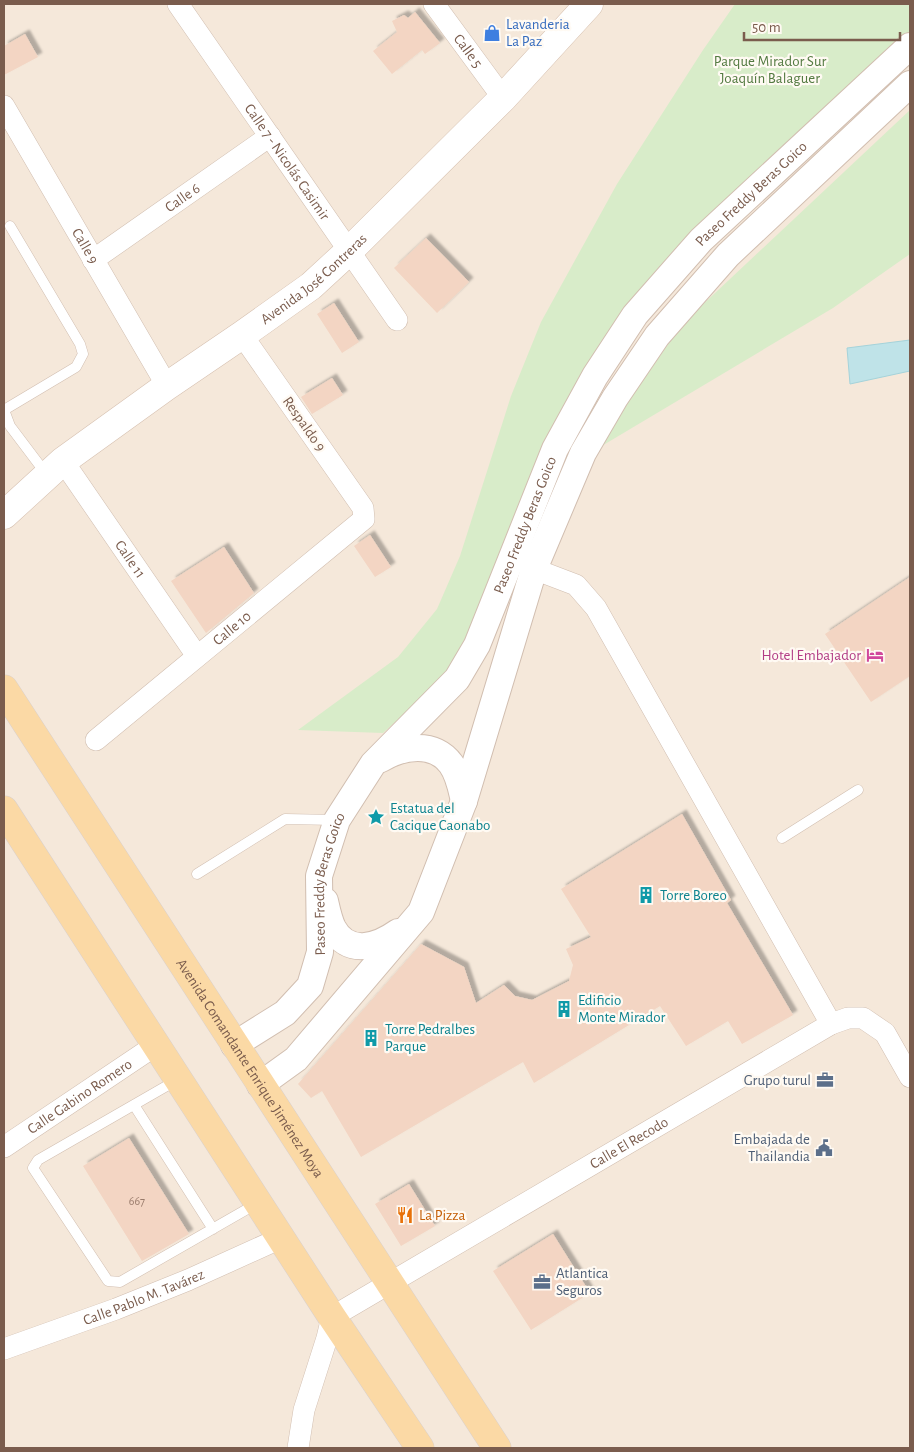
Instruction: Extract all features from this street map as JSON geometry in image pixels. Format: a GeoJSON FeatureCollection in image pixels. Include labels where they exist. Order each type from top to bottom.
{"type":"FeatureCollection","features":[{"type":"Feature","properties":{"kind":"main road","name":"Avenida José Contreras"},"geometry":{"type":"LineString","coordinates":[[4,515],[55,468],[167,386],[311,286],[350,251],[503,98],[589,4]]}},
{"type":"Feature","properties":{"kind":"main road","name":"Avenida Comandante Enrique Jiménez Moya"},"geometry":{"type":"LineString","coordinates":[[4,689],[497,1448]]}},
{"type":"Feature","properties":{"kind":"main road"},"geometry":{"type":"LineString","coordinates":[[4,810],[332,1317],[420,1448]]}},
{"type":"Feature","properties":{"kind":"street","name":"Calle 7 - Nicolás Casimir"},"geometry":{"type":"LineString","coordinates":[[178,4],[397,320]]}},
{"type":"Feature","properties":{"kind":"street","name":"Calle 5"},"geometry":{"type":"LineString","coordinates":[[434,4],[503,98]]}},
{"type":"Feature","properties":{"kind":"street","name":"Paseo Freddy Beras Goico"},"geometry":{"type":"LineString","coordinates":[[234,1044],[285,1013],[310,986],[320,952],[319,876],[336,820],[373,764],[457,679],[478,645],[555,449],[595,376],[635,315],[701,240],[910,46]]}},
{"type":"Feature","properties":{"kind":"street","name":"Paseo Freddy Beras Goico"},"geometry":{"type":"LineString","coordinates":[[260,1085],[296,1059],[420,912],[464,801],[534,569],[583,453],[614,398],[657,336],[728,255],[910,84]]}},
{"type":"Feature","properties":{"kind":"street","name":"Calle 9"},"geometry":{"type":"LineString","coordinates":[[4,106],[167,386]]}},
{"type":"Feature","properties":{"kind":"street","name":"Calle 6"},"geometry":{"type":"LineString","coordinates":[[94,260],[270,136]]}},
{"type":"Feature","properties":{"kind":"street","name":"Respaldo 9"},"geometry":{"type":"LineString","coordinates":[[242,335],[365,513]]}},
{"type":"Feature","properties":{"kind":"street","name":"Calle 11"},"geometry":{"type":"LineString","coordinates":[[55,468],[197,656]]}},
{"type":"Feature","properties":{"kind":"street","name":"Calle 10"},"geometry":{"type":"LineString","coordinates":[[96,740],[364,518],[365,513]]}},
{"type":"Feature","properties":{"kind":"street"},"geometry":{"type":"LineString","coordinates":[[534,569],[576,585],[596,608],[831,1024]]}},
{"type":"Feature","properties":{"kind":"street"},"geometry":{"type":"LineString","coordinates":[[373,764],[403,749],[421,747],[430,749],[444,756],[450,763],[459,781],[464,801]]}},
{"type":"Feature","properties":{"kind":"street"},"geometry":{"type":"LineString","coordinates":[[319,876],[334,929],[350,944],[359,946],[379,944],[401,930],[420,912]]}},
{"type":"Feature","properties":{"kind":"street","name":"Calle El Recodo"},"geometry":{"type":"LineString","coordinates":[[332,1317],[831,1024],[848,1018],[863,1018],[885,1032],[910,1078]]}},
{"type":"Feature","properties":{"kind":"street","name":"Calle Gabino Romero"},"geometry":{"type":"LineString","coordinates":[[4,1147],[156,1045]]}},
{"type":"Feature","properties":{"kind":"street","name":"Calle Pablo M. Tavárez"},"geometry":{"type":"LineString","coordinates":[[4,1349],[116,1309],[188,1280],[281,1238]]}},
{"type":"Feature","properties":{"kind":"street"},"geometry":{"type":"LineString","coordinates":[[298,1448],[304,1410],[332,1317]]}},
{"type":"Feature","properties":{"kind":"lane"},"geometry":{"type":"LineString","coordinates":[[10,226],[80,344],[83,354],[76,366],[4,411],[10,426],[55,468]]}},
{"type":"Feature","properties":{"kind":"lane"},"geometry":{"type":"LineString","coordinates":[[782,838],[858,790]]}},
{"type":"Feature","properties":{"kind":"lane"},"geometry":{"type":"LineString","coordinates":[[197,874],[284,819],[336,820]]}},
{"type":"Feature","properties":{"kind":"lane"},"geometry":{"type":"LineString","coordinates":[[178,1079],[38,1160],[32,1168],[108,1281],[120,1282],[258,1203]]}},
{"type":"Feature","properties":{"kind":"lane"},"geometry":{"type":"LineString","coordinates":[[134,1105],[213,1229]]}},
{"type":"Feature","properties":{"kind":"shaded area"},"geometry":{"type":"Polygon","coordinates":[[[4,4],[910,4],[910,1448],[4,1448],[4,4]]]}},
{"type":"Feature","properties":{"kind":"green space","name":"Parque Mirador Sur Joaquín Balaguer"},"geometry":{"type":"Polygon","coordinates":[[[735,4],[910,4],[910,31],[684,242],[615,328],[445,677],[383,733],[298,730],[398,657],[437,609],[460,556],[511,396],[541,322],[617,184],[703,50],[735,4]]]}},
{"type":"Feature","properties":{"kind":"green space"},"geometry":{"type":"Polygon","coordinates":[[[910,110],[910,254],[833,308],[595,450],[682,324],[910,110]]]}},
{"type":"Feature","properties":{"kind":"water"},"geometry":{"type":"Polygon","coordinates":[[[910,340],[910,371],[850,384],[847,348],[910,340]]]}},
{"type":"Feature","properties":{"kind":"building"},"geometry":{"type":"Polygon","coordinates":[[[415,12],[440,43],[425,54],[422,50],[392,74],[373,51],[397,32],[392,21],[404,15],[408,18],[415,12]]]}},
{"type":"Feature","properties":{"kind":"building"},"geometry":{"type":"Polygon","coordinates":[[[25,34],[38,57],[4,75],[4,46],[25,34]]]}},
{"type":"Feature","properties":{"kind":"building"},"geometry":{"type":"Polygon","coordinates":[[[426,238],[469,282],[437,313],[394,268],[426,238]]]}},
{"type":"Feature","properties":{"kind":"building"},"geometry":{"type":"Polygon","coordinates":[[[334,303],[359,342],[342,353],[317,314],[334,303]]]}},
{"type":"Feature","properties":{"kind":"building"},"geometry":{"type":"Polygon","coordinates":[[[332,378],[343,395],[312,414],[301,397],[332,378]]]}},
{"type":"Feature","properties":{"kind":"building"},"geometry":{"type":"Polygon","coordinates":[[[370,535],[391,567],[375,577],[354,546],[370,535]]]}},
{"type":"Feature","properties":{"kind":"building"},"geometry":{"type":"Polygon","coordinates":[[[224,547],[254,593],[206,633],[171,581],[224,547]]]}},
{"type":"Feature","properties":{"kind":"building","name":"Hotel Embajador"},"geometry":{"type":"Polygon","coordinates":[[[910,577],[910,676],[871,702],[825,634],[910,577]]]}},
{"type":"Feature","properties":{"kind":"building"},"geometry":{"type":"Polygon","coordinates":[[[682,814],[731,900],[727,903],[793,1015],[742,1044],[728,1021],[686,1046],[660,1006],[534,1083],[523,1062],[361,1157],[322,1091],[311,1098],[298,1084],[421,944],[464,967],[476,1003],[504,985],[515,996],[532,1000],[569,981],[573,965],[566,949],[591,937],[561,889],[682,814]]]}},
{"type":"Feature","properties":{"kind":"building"},"geometry":{"type":"Polygon","coordinates":[[[129,1138],[189,1234],[142,1261],[83,1166],[129,1138]]]}},
{"type":"Feature","properties":{"kind":"building","name":"La Pizza"},"geometry":{"type":"Polygon","coordinates":[[[409,1184],[435,1226],[401,1246],[375,1204],[409,1184]]]}},
{"type":"Feature","properties":{"kind":"building","name":"Atlantica Seguros"},"geometry":{"type":"Polygon","coordinates":[[[553,1234],[590,1293],[531,1330],[493,1271],[553,1234]]]}},
{"type":"Feature","properties":{"kind":"place","name":"Lavanderia La Paz"},"geometry":{"type":"Point","coordinates":[492,33]}},
{"type":"Feature","properties":{"kind":"place","name":"Hotel Embajador"},"geometry":{"type":"Point","coordinates":[875,655]}},
{"type":"Feature","properties":{"kind":"place","name":"Estatua del Cacique Caonabo"},"geometry":{"type":"Point","coordinates":[376,817]}},
{"type":"Feature","properties":{"kind":"place","name":"Torre Boreo"},"geometry":{"type":"Point","coordinates":[646,895]}},
{"type":"Feature","properties":{"kind":"place","name":"Edificio Monte Mirador"},"geometry":{"type":"Point","coordinates":[564,1009]}},
{"type":"Feature","properties":{"kind":"place","name":"Torre Pedralbes Parque"},"geometry":{"type":"Point","coordinates":[371,1038]}},
{"type":"Feature","properties":{"kind":"place","name":"Grupo turul"},"geometry":{"type":"Point","coordinates":[825,1080]}},
{"type":"Feature","properties":{"kind":"place","name":"Embajada de Thailandia"},"geometry":{"type":"Point","coordinates":[824,1148]}},
{"type":"Feature","properties":{"kind":"place","name":"La Pizza"},"geometry":{"type":"Point","coordinates":[405,1215]}},
{"type":"Feature","properties":{"kind":"place","name":"Atlantica Seguros"},"geometry":{"type":"Point","coordinates":[542,1282]}}]}
